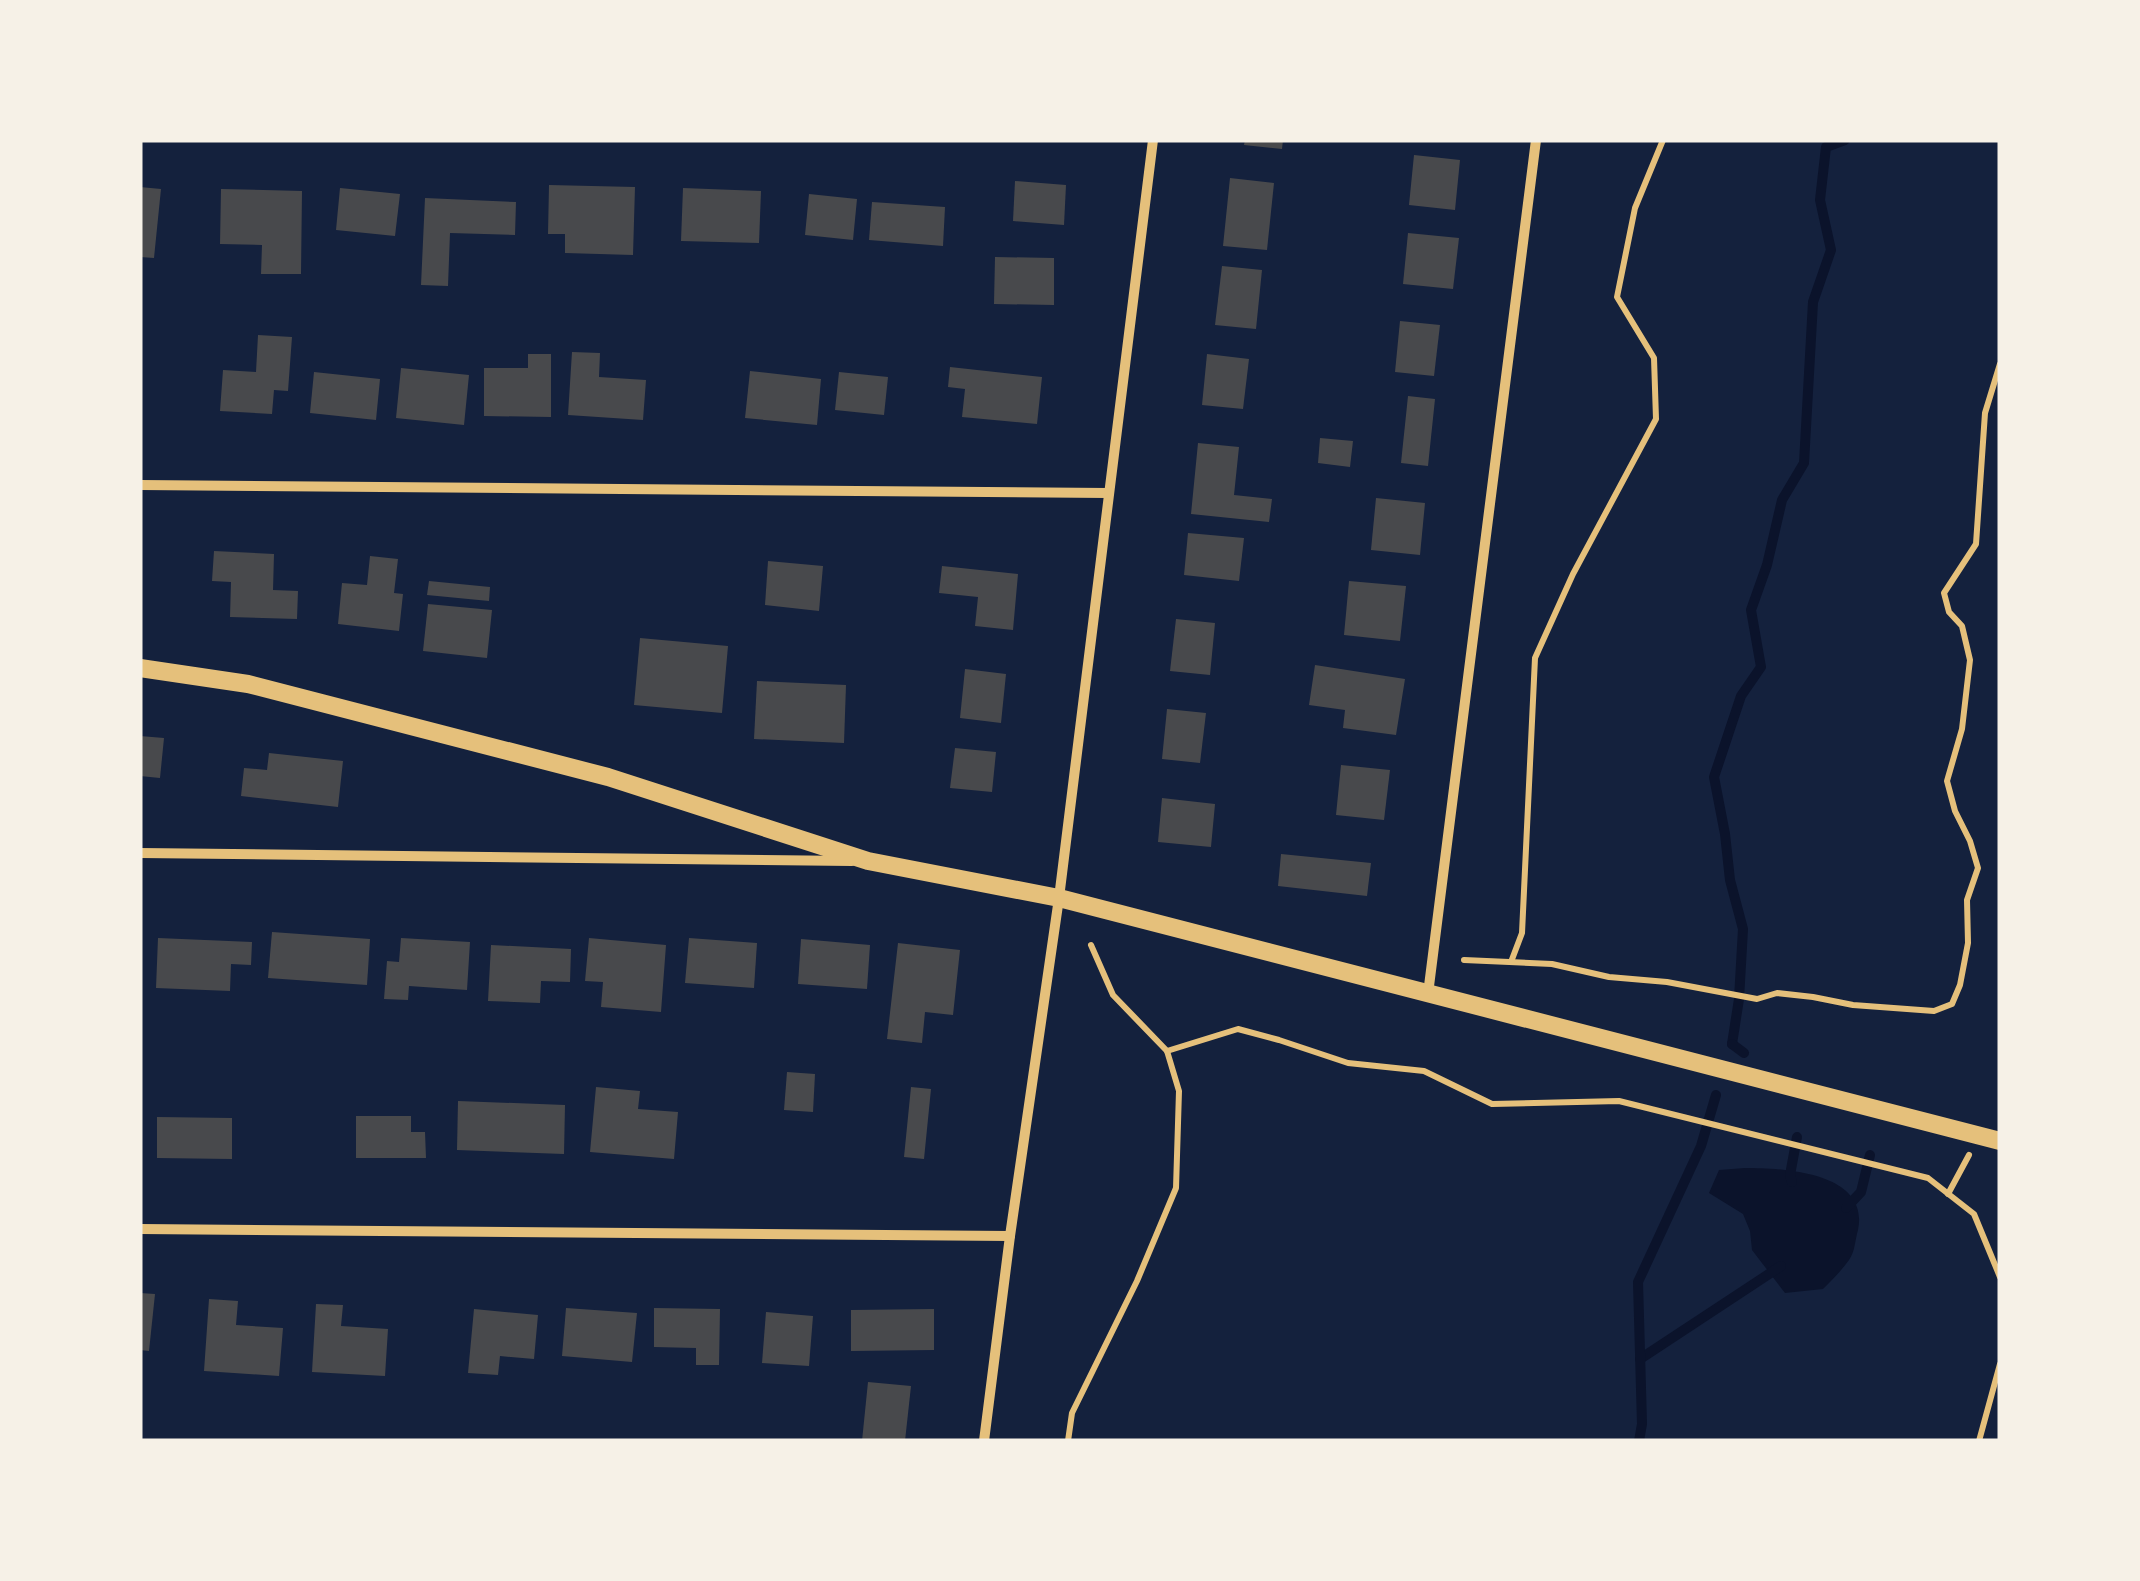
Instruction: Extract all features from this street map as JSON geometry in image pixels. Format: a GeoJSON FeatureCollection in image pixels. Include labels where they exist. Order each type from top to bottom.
{"type":"FeatureCollection","features":[{"type":"Feature","properties":{"kind":"street"},"geometry":{"type":"LineString","coordinates":[[984,1441],[1059,898],[1153,140]]}},
{"type":"Feature","properties":{"kind":"street"},"geometry":{"type":"LineString","coordinates":[[1428,994],[1536,140]]}},
{"type":"Feature","properties":{"kind":"street"},"geometry":{"type":"LineString","coordinates":[[140,485],[1108,493]]}},
{"type":"Feature","properties":{"kind":"street"},"geometry":{"type":"LineString","coordinates":[[140,668],[248,684],[608,778],[868,861],[1059,898],[2000,1141]]}},
{"type":"Feature","properties":{"kind":"street"},"geometry":{"type":"LineString","coordinates":[[140,853],[868,861]]}},
{"type":"Feature","properties":{"kind":"street"},"geometry":{"type":"LineString","coordinates":[[140,1228],[1010,1236]]}},
{"type":"Feature","properties":{"kind":"path"},"geometry":{"type":"LineString","coordinates":[[1511,962],[1522,933],[1535,658],[1573,574],[1656,419],[1654,358],[1617,297],[1635,208],[1663,140]]}},
{"type":"Feature","properties":{"kind":"path"},"geometry":{"type":"LineString","coordinates":[[1464,960],[1552,964],[1609,977],[1667,982],[1757,999],[1777,993],[1853,1005],[1934,1011],[1952,1004],[1968,943],[1967,900],[1978,868],[1947,781],[1962,728],[1970,660],[1962,626],[1949,612],[1944,593],[1976,544],[1985,413],[2000,364]]}},
{"type":"Feature","properties":{"kind":"path"},"geometry":{"type":"LineString","coordinates":[[1068,1441],[1072,1413],[1137,1281],[1176,1188],[1179,1091],[1167,1051],[1113,994],[1091,945]]}},
{"type":"Feature","properties":{"kind":"path"},"geometry":{"type":"LineString","coordinates":[[1167,1051],[1238,1030],[1348,1063],[1424,1071],[1492,1104],[1620,1100],[1928,1178],[1974,1214],[2000,1277]]}},
{"type":"Feature","properties":{"kind":"path"},"geometry":{"type":"LineString","coordinates":[[1948,1194],[1979,1136]]}},
{"type":"Feature","properties":{"kind":"path"},"geometry":{"type":"LineString","coordinates":[[1979,1441],[2000,1364]]}},
{"type":"Feature","properties":{"kind":"water"},"geometry":{"type":"Polygon","coordinates":[[[1745,1168],[1820,1177],[1851,1196],[1858,1211],[1854,1250],[1823,1289],[1785,1293],[1752,1250],[1743,1214],[1709,1193],[1719,1170],[1745,1168]]]}},
{"type":"Feature","properties":{"kind":"building"},"geometry":{"type":"Polygon","coordinates":[[[1245,140],[1283,140],[1282,149],[1244,145],[1245,140]]]}},
{"type":"Feature","properties":{"kind":"building"},"geometry":{"type":"Polygon","coordinates":[[[1414,155],[1460,160],[1455,210],[1409,205],[1414,155]]]}},
{"type":"Feature","properties":{"kind":"building"},"geometry":{"type":"Polygon","coordinates":[[[1230,178],[1274,183],[1267,250],[1223,246],[1230,178]]]}},
{"type":"Feature","properties":{"kind":"building"},"geometry":{"type":"Polygon","coordinates":[[[1015,181],[1066,185],[1064,225],[1013,221],[1015,181]]]}},
{"type":"Feature","properties":{"kind":"building"},"geometry":{"type":"Polygon","coordinates":[[[549,185],[635,187],[633,255],[565,253],[565,234],[548,234],[549,185]]]}},
{"type":"Feature","properties":{"kind":"building"},"geometry":{"type":"Polygon","coordinates":[[[140,187],[161,189],[154,258],[140,257],[140,187]]]}},
{"type":"Feature","properties":{"kind":"building"},"geometry":{"type":"Polygon","coordinates":[[[340,188],[400,194],[395,236],[336,230],[340,188]]]}},
{"type":"Feature","properties":{"kind":"building"},"geometry":{"type":"Polygon","coordinates":[[[683,188],[761,191],[759,243],[681,241],[683,188]]]}},
{"type":"Feature","properties":{"kind":"building"},"geometry":{"type":"Polygon","coordinates":[[[221,189],[302,191],[301,274],[261,274],[262,245],[220,244],[221,189]]]}},
{"type":"Feature","properties":{"kind":"building"},"geometry":{"type":"Polygon","coordinates":[[[809,194],[857,199],[853,240],[805,235],[809,194]]]}},
{"type":"Feature","properties":{"kind":"building"},"geometry":{"type":"Polygon","coordinates":[[[425,198],[516,202],[515,235],[450,233],[448,286],[421,285],[425,198]]]}},
{"type":"Feature","properties":{"kind":"building"},"geometry":{"type":"Polygon","coordinates":[[[872,202],[945,207],[943,246],[869,240],[872,202]]]}},
{"type":"Feature","properties":{"kind":"building"},"geometry":{"type":"Polygon","coordinates":[[[1408,233],[1459,238],[1453,289],[1403,284],[1408,233]]]}},
{"type":"Feature","properties":{"kind":"building"},"geometry":{"type":"Polygon","coordinates":[[[995,257],[1054,258],[1054,305],[994,304],[995,257]]]}},
{"type":"Feature","properties":{"kind":"building"},"geometry":{"type":"Polygon","coordinates":[[[1222,266],[1262,270],[1256,329],[1215,325],[1222,266]]]}},
{"type":"Feature","properties":{"kind":"building"},"geometry":{"type":"Polygon","coordinates":[[[1400,321],[1440,325],[1434,376],[1395,372],[1400,321]]]}},
{"type":"Feature","properties":{"kind":"building"},"geometry":{"type":"Polygon","coordinates":[[[258,335],[292,337],[288,391],[274,390],[272,414],[220,411],[223,370],[256,372],[258,335]]]}},
{"type":"Feature","properties":{"kind":"building"},"geometry":{"type":"Polygon","coordinates":[[[572,352],[600,353],[599,377],[646,380],[643,420],[568,415],[572,352]]]}},
{"type":"Feature","properties":{"kind":"building"},"geometry":{"type":"Polygon","coordinates":[[[528,354],[551,354],[551,417],[484,416],[484,368],[528,368],[528,354]]]}},
{"type":"Feature","properties":{"kind":"building"},"geometry":{"type":"Polygon","coordinates":[[[1207,354],[1249,359],[1243,409],[1202,405],[1207,354]]]}},
{"type":"Feature","properties":{"kind":"building"},"geometry":{"type":"Polygon","coordinates":[[[950,367],[1042,377],[1037,424],[962,417],[965,389],[948,387],[950,367]]]}},
{"type":"Feature","properties":{"kind":"building"},"geometry":{"type":"Polygon","coordinates":[[[401,368],[469,375],[464,425],[396,418],[401,368]]]}},
{"type":"Feature","properties":{"kind":"building"},"geometry":{"type":"Polygon","coordinates":[[[750,371],[821,379],[817,425],[745,418],[750,371]]]}},
{"type":"Feature","properties":{"kind":"building"},"geometry":{"type":"Polygon","coordinates":[[[314,372],[380,379],[376,420],[310,413],[314,372]]]}},
{"type":"Feature","properties":{"kind":"building"},"geometry":{"type":"Polygon","coordinates":[[[839,372],[888,377],[884,415],[835,410],[839,372]]]}},
{"type":"Feature","properties":{"kind":"building"},"geometry":{"type":"Polygon","coordinates":[[[1408,396],[1435,399],[1428,466],[1401,463],[1408,396]]]}},
{"type":"Feature","properties":{"kind":"building"},"geometry":{"type":"Polygon","coordinates":[[[1320,438],[1353,441],[1350,467],[1318,463],[1320,438]]]}},
{"type":"Feature","properties":{"kind":"building"},"geometry":{"type":"Polygon","coordinates":[[[1198,443],[1239,447],[1234,495],[1272,499],[1269,522],[1191,514],[1198,443]]]}},
{"type":"Feature","properties":{"kind":"building"},"geometry":{"type":"Polygon","coordinates":[[[1376,498],[1425,503],[1420,555],[1371,550],[1376,498]]]}},
{"type":"Feature","properties":{"kind":"building"},"geometry":{"type":"Polygon","coordinates":[[[1188,533],[1244,538],[1239,581],[1184,575],[1188,533]]]}},
{"type":"Feature","properties":{"kind":"building"},"geometry":{"type":"Polygon","coordinates":[[[214,551],[274,554],[273,590],[298,591],[297,619],[230,617],[231,582],[212,581],[214,551]]]}},
{"type":"Feature","properties":{"kind":"building"},"geometry":{"type":"Polygon","coordinates":[[[370,556],[398,559],[394,593],[403,594],[399,631],[338,624],[342,583],[367,585],[370,556]]]}},
{"type":"Feature","properties":{"kind":"building"},"geometry":{"type":"Polygon","coordinates":[[[768,561],[823,566],[819,611],[765,605],[768,561]]]}},
{"type":"Feature","properties":{"kind":"building"},"geometry":{"type":"Polygon","coordinates":[[[942,566],[1018,574],[1013,630],[975,626],[978,597],[939,593],[942,566]]]}},
{"type":"Feature","properties":{"kind":"building"},"geometry":{"type":"Polygon","coordinates":[[[429,581],[490,587],[489,601],[427,595],[429,581]]]}},
{"type":"Feature","properties":{"kind":"building"},"geometry":{"type":"Polygon","coordinates":[[[1349,581],[1406,586],[1400,641],[1344,635],[1349,581]]]}},
{"type":"Feature","properties":{"kind":"building"},"geometry":{"type":"Polygon","coordinates":[[[428,604],[492,610],[487,658],[423,651],[428,604]]]}},
{"type":"Feature","properties":{"kind":"building"},"geometry":{"type":"Polygon","coordinates":[[[1176,619],[1215,623],[1210,675],[1170,671],[1176,619]]]}},
{"type":"Feature","properties":{"kind":"building"},"geometry":{"type":"Polygon","coordinates":[[[640,638],[728,646],[722,713],[634,705],[640,638]]]}},
{"type":"Feature","properties":{"kind":"building"},"geometry":{"type":"Polygon","coordinates":[[[1315,665],[1405,679],[1396,735],[1343,728],[1345,710],[1309,705],[1315,665]]]}},
{"type":"Feature","properties":{"kind":"building"},"geometry":{"type":"Polygon","coordinates":[[[965,669],[1006,674],[1001,723],[960,718],[965,669]]]}},
{"type":"Feature","properties":{"kind":"building"},"geometry":{"type":"Polygon","coordinates":[[[757,681],[846,685],[844,743],[754,739],[757,681]]]}},
{"type":"Feature","properties":{"kind":"building"},"geometry":{"type":"Polygon","coordinates":[[[1167,709],[1206,713],[1200,763],[1162,759],[1167,709]]]}},
{"type":"Feature","properties":{"kind":"building"},"geometry":{"type":"Polygon","coordinates":[[[140,736],[164,738],[160,778],[140,776],[140,736]]]}},
{"type":"Feature","properties":{"kind":"building"},"geometry":{"type":"Polygon","coordinates":[[[955,748],[996,752],[992,792],[950,788],[955,748]]]}},
{"type":"Feature","properties":{"kind":"building"},"geometry":{"type":"Polygon","coordinates":[[[269,753],[343,761],[338,807],[241,796],[244,768],[267,770],[269,753]]]}},
{"type":"Feature","properties":{"kind":"building"},"geometry":{"type":"Polygon","coordinates":[[[1341,765],[1390,770],[1384,820],[1336,815],[1341,765]]]}},
{"type":"Feature","properties":{"kind":"building"},"geometry":{"type":"Polygon","coordinates":[[[1162,798],[1215,804],[1211,847],[1158,842],[1162,798]]]}},
{"type":"Feature","properties":{"kind":"building"},"geometry":{"type":"Polygon","coordinates":[[[1281,854],[1371,863],[1367,896],[1278,886],[1281,854]]]}},
{"type":"Feature","properties":{"kind":"building"},"geometry":{"type":"Polygon","coordinates":[[[272,932],[370,939],[367,985],[268,978],[272,932]]]}},
{"type":"Feature","properties":{"kind":"building"},"geometry":{"type":"Polygon","coordinates":[[[158,938],[252,942],[251,965],[231,964],[230,991],[156,988],[158,938]]]}},
{"type":"Feature","properties":{"kind":"building"},"geometry":{"type":"Polygon","coordinates":[[[401,938],[470,942],[467,990],[409,986],[408,1000],[384,999],[387,961],[399,962],[401,938]]]}},
{"type":"Feature","properties":{"kind":"building"},"geometry":{"type":"Polygon","coordinates":[[[589,938],[666,945],[661,1012],[601,1007],[603,982],[585,981],[589,938]]]}},
{"type":"Feature","properties":{"kind":"building"},"geometry":{"type":"Polygon","coordinates":[[[689,938],[757,943],[754,988],[685,983],[689,938]]]}},
{"type":"Feature","properties":{"kind":"building"},"geometry":{"type":"Polygon","coordinates":[[[801,939],[870,945],[867,989],[798,984],[801,939]]]}},
{"type":"Feature","properties":{"kind":"building"},"geometry":{"type":"Polygon","coordinates":[[[898,943],[960,950],[953,1015],[925,1012],[922,1043],[887,1039],[898,943]]]}},
{"type":"Feature","properties":{"kind":"building"},"geometry":{"type":"Polygon","coordinates":[[[491,945],[571,949],[570,982],[541,981],[540,1003],[488,1001],[491,945]]]}},
{"type":"Feature","properties":{"kind":"building"},"geometry":{"type":"Polygon","coordinates":[[[787,1072],[815,1074],[813,1112],[784,1110],[787,1072]]]}},
{"type":"Feature","properties":{"kind":"building"},"geometry":{"type":"Polygon","coordinates":[[[596,1087],[640,1091],[638,1109],[678,1112],[674,1159],[590,1152],[596,1087]]]}},
{"type":"Feature","properties":{"kind":"building"},"geometry":{"type":"Polygon","coordinates":[[[911,1087],[931,1089],[924,1159],[904,1157],[911,1087]]]}},
{"type":"Feature","properties":{"kind":"building"},"geometry":{"type":"Polygon","coordinates":[[[458,1101],[565,1105],[564,1154],[457,1150],[458,1101]]]}},
{"type":"Feature","properties":{"kind":"building"},"geometry":{"type":"Polygon","coordinates":[[[356,1116],[411,1116],[411,1132],[425,1132],[426,1158],[356,1158],[356,1116]]]}},
{"type":"Feature","properties":{"kind":"building"},"geometry":{"type":"Polygon","coordinates":[[[157,1117],[232,1118],[232,1159],[157,1158],[157,1117]]]}},
{"type":"Feature","properties":{"kind":"building"},"geometry":{"type":"Polygon","coordinates":[[[140,1293],[155,1294],[149,1351],[140,1350],[140,1293]]]}},
{"type":"Feature","properties":{"kind":"building"},"geometry":{"type":"Polygon","coordinates":[[[209,1299],[238,1301],[236,1325],[283,1328],[279,1376],[204,1371],[209,1299]]]}},
{"type":"Feature","properties":{"kind":"building"},"geometry":{"type":"Polygon","coordinates":[[[316,1304],[343,1305],[341,1326],[388,1329],[385,1376],[312,1372],[316,1304]]]}},
{"type":"Feature","properties":{"kind":"building"},"geometry":{"type":"Polygon","coordinates":[[[566,1308],[637,1313],[632,1362],[562,1356],[566,1308]]]}},
{"type":"Feature","properties":{"kind":"building"},"geometry":{"type":"Polygon","coordinates":[[[654,1308],[720,1309],[719,1365],[696,1365],[696,1348],[654,1347],[654,1308]]]}},
{"type":"Feature","properties":{"kind":"building"},"geometry":{"type":"Polygon","coordinates":[[[474,1309],[538,1315],[534,1359],[500,1356],[498,1375],[468,1373],[474,1309]]]}},
{"type":"Feature","properties":{"kind":"building"},"geometry":{"type":"Polygon","coordinates":[[[934,1309],[934,1350],[851,1351],[851,1310],[934,1309]]]}},
{"type":"Feature","properties":{"kind":"building"},"geometry":{"type":"Polygon","coordinates":[[[766,1312],[813,1316],[809,1366],[762,1363],[766,1312]]]}},
{"type":"Feature","properties":{"kind":"building"},"geometry":{"type":"Polygon","coordinates":[[[868,1382],[911,1386],[905,1441],[862,1441],[868,1382]]]}},
{"type":"Feature","properties":{"kind":"waterway"},"geometry":{"type":"LineString","coordinates":[[1732,1044],[1743,929],[1730,880],[1714,777],[1741,696],[1761,667],[1751,610],[1767,565],[1782,500],[1804,463],[1813,302],[1831,250],[1820,200],[1826,147],[1845,140]]}},
{"type":"Feature","properties":{"kind":"waterway"},"geometry":{"type":"LineString","coordinates":[[1732,1044],[1744,1053]]}},
{"type":"Feature","properties":{"kind":"waterway"},"geometry":{"type":"LineString","coordinates":[[1639,1441],[1642,1424],[1638,1282],[1701,1146],[1716,1095]]}},
{"type":"Feature","properties":{"kind":"waterway"},"geometry":{"type":"LineString","coordinates":[[1792,1182],[1797,1137]]}},
{"type":"Feature","properties":{"kind":"waterway"},"geometry":{"type":"LineString","coordinates":[[1846,1208],[1861,1192],[1870,1155]]}},
{"type":"Feature","properties":{"kind":"waterway"},"geometry":{"type":"LineString","coordinates":[[1640,1359],[1781,1266]]}}]}
